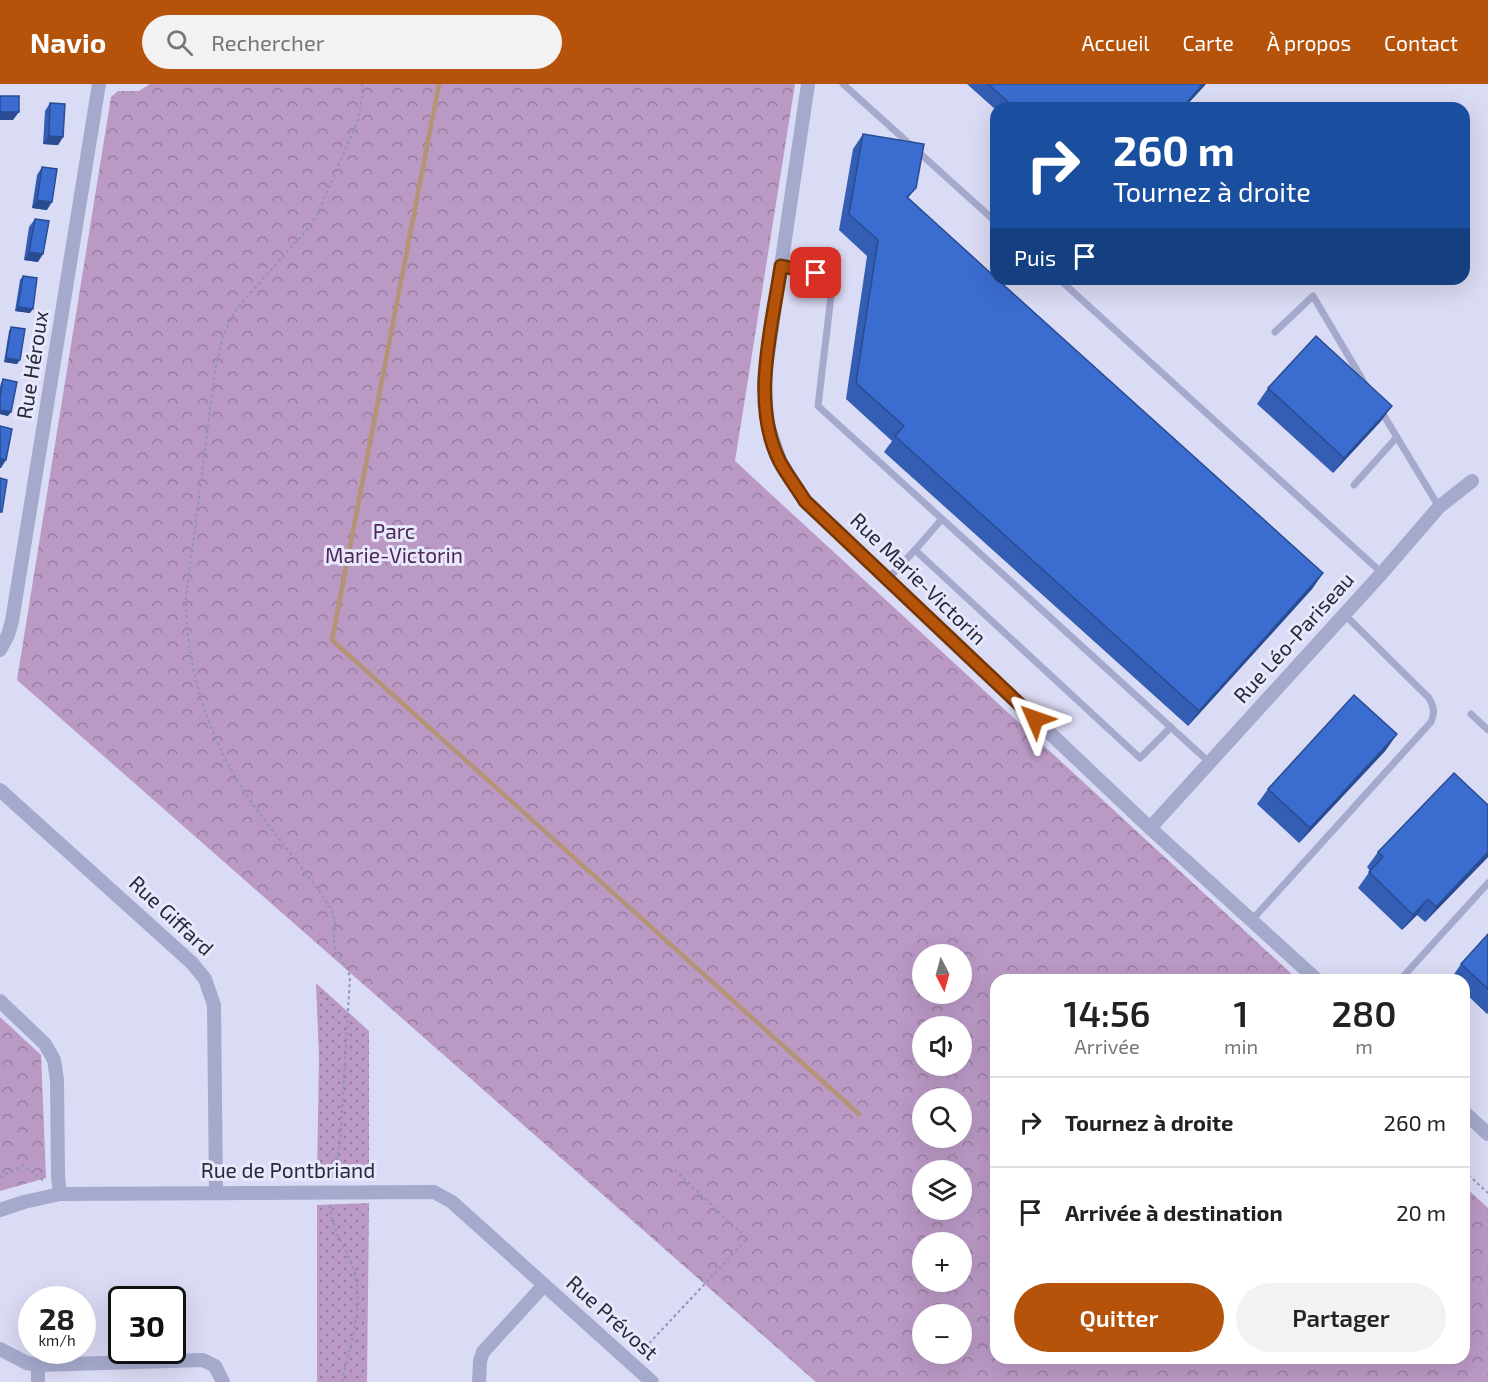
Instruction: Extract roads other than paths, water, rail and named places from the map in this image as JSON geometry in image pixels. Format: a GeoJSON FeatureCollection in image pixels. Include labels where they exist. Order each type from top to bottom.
{"type":"FeatureCollection","features":[{"type":"Feature","properties":{"kind":"street","name":"Rue Héroux"},"geometry":{"type":"LineString","coordinates":[[0,650],[12,621],[99,84]]}},
{"type":"Feature","properties":{"kind":"street","name":"Rue Marie-Victorin"},"geometry":{"type":"LineString","coordinates":[[808,84],[764,381],[767,422],[780,460],[805,501],[1150,828],[1310,974]]}},
{"type":"Feature","properties":{"kind":"street","name":"Rue Léo-Pariseau"},"geometry":{"type":"LineString","coordinates":[[1150,828],[1439,507],[1472,481]]}},
{"type":"Feature","properties":{"kind":"street","name":"Rue Giffard"},"geometry":{"type":"LineString","coordinates":[[0,790],[192,963],[205,979],[214,1005],[216,1192]]}},
{"type":"Feature","properties":{"kind":"street"},"geometry":{"type":"LineString","coordinates":[[0,1001],[45,1044],[54,1060],[57,1072],[60,1194]]}},
{"type":"Feature","properties":{"kind":"street"},"geometry":{"type":"LineString","coordinates":[[1470,1118],[1488,1134]]}},
{"type":"Feature","properties":{"kind":"street","name":"Rue de Pontbriand"},"geometry":{"type":"LineString","coordinates":[[0,1210],[60,1194],[423,1191],[444,1196],[544,1285]]}},
{"type":"Feature","properties":{"kind":"street"},"geometry":{"type":"LineString","coordinates":[[479,1382],[483,1352],[544,1285]]}},
{"type":"Feature","properties":{"kind":"street","name":"Rue Prévost"},"geometry":{"type":"LineString","coordinates":[[544,1285],[652,1382]]}},
{"type":"Feature","properties":{"kind":"street"},"geometry":{"type":"LineString","coordinates":[[0,1349],[27,1363],[39,1365],[203,1360],[215,1366],[223,1382]]}},
{"type":"Feature","properties":{"kind":"street"},"geometry":{"type":"LineString","coordinates":[[38,1382],[39,1365]]}},
{"type":"Feature","properties":{"kind":"lane"},"geometry":{"type":"LineString","coordinates":[[843,84],[990,217]]}},
{"type":"Feature","properties":{"kind":"lane"},"geometry":{"type":"LineString","coordinates":[[836,262],[818,406],[1209,762]]}},
{"type":"Feature","properties":{"kind":"lane"},"geometry":{"type":"LineString","coordinates":[[781,266],[834,276]]}},
{"type":"Feature","properties":{"kind":"lane"},"geometry":{"type":"LineString","coordinates":[[1066,285],[1382,573]]}},
{"type":"Feature","properties":{"kind":"lane"},"geometry":{"type":"LineString","coordinates":[[1275,332],[1314,296],[1367,387]]}},
{"type":"Feature","properties":{"kind":"lane"},"geometry":{"type":"LineString","coordinates":[[1373,397],[1439,507]]}},
{"type":"Feature","properties":{"kind":"lane"},"geometry":{"type":"LineString","coordinates":[[1354,485],[1397,437]]}},
{"type":"Feature","properties":{"kind":"lane"},"geometry":{"type":"LineString","coordinates":[[888,579],[942,519]]}},
{"type":"Feature","properties":{"kind":"lane"},"geometry":{"type":"LineString","coordinates":[[915,550],[1140,758],[1171,727]]}},
{"type":"Feature","properties":{"kind":"lane"},"geometry":{"type":"LineString","coordinates":[[1251,921],[1431,722],[1434,715],[1429,698],[1344,614]]}},
{"type":"Feature","properties":{"kind":"lane"},"geometry":{"type":"LineString","coordinates":[[1471,714],[1488,730]]}},
{"type":"Feature","properties":{"kind":"lane"},"geometry":{"type":"LineString","coordinates":[[1405,974],[1488,883]]}},
{"type":"Feature","properties":{"kind":"waterway"},"geometry":{"type":"LineString","coordinates":[[439,84],[332,640],[859,1114]]}},
{"type":"Feature","properties":{"kind":"park label","name":"Parc Marie-Victorin"},"geometry":{"type":"Point","coordinates":[394,544]}}]}
